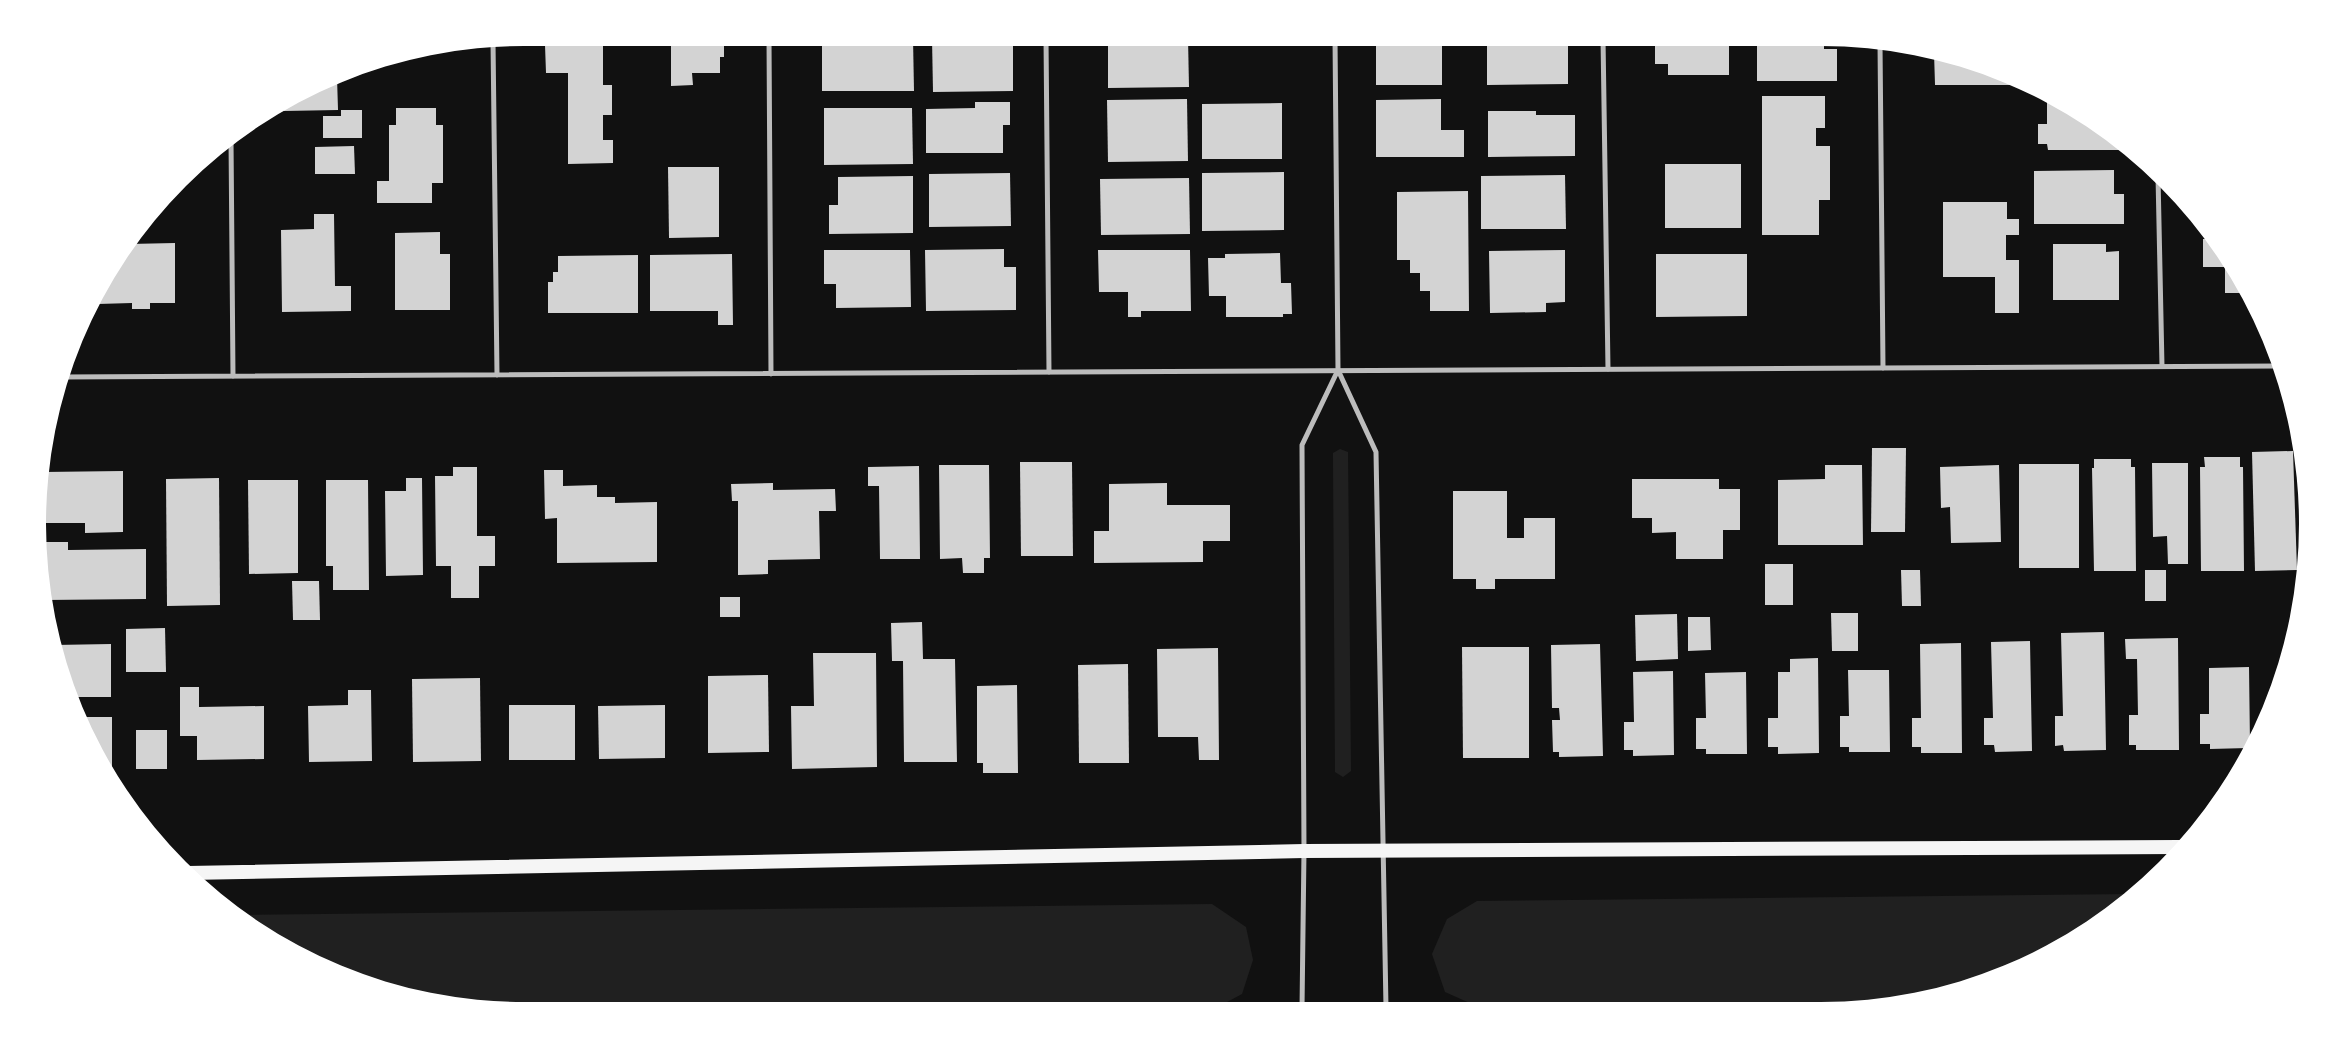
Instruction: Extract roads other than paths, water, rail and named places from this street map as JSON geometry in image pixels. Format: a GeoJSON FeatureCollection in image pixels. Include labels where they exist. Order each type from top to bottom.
{"type":"FeatureCollection","features":[{"type":"Feature","properties":{"kind":"highway"},"geometry":{"type":"LineString","coordinates":[[198,873],[1304,851],[2173,847]]}},
{"type":"Feature","properties":{"kind":"street"},"geometry":{"type":"LineString","coordinates":[[769,46],[771,374]]}},
{"type":"Feature","properties":{"kind":"street"},"geometry":{"type":"LineString","coordinates":[[1046,46],[1048,372]]}},
{"type":"Feature","properties":{"kind":"street"},"geometry":{"type":"LineString","coordinates":[[1335,46],[1338,370],[1376,452],[1385,851],[1386,1002]]}},
{"type":"Feature","properties":{"kind":"street"},"geometry":{"type":"LineString","coordinates":[[1604,46],[1608,369]]}},
{"type":"Feature","properties":{"kind":"street"},"geometry":{"type":"LineString","coordinates":[[493,47],[496,375]]}},
{"type":"Feature","properties":{"kind":"street"},"geometry":{"type":"LineString","coordinates":[[1880,50],[1883,368]]}},
{"type":"Feature","properties":{"kind":"street"},"geometry":{"type":"LineString","coordinates":[[231,147],[233,376]]}},
{"type":"Feature","properties":{"kind":"street"},"geometry":{"type":"LineString","coordinates":[[2158,185],[2162,366]]}},
{"type":"Feature","properties":{"kind":"street"},"geometry":{"type":"LineString","coordinates":[[70,377],[2271,366]]}},
{"type":"Feature","properties":{"kind":"street"},"geometry":{"type":"LineString","coordinates":[[1302,1002],[1304,851],[1302,445],[1338,370]]}}]}
